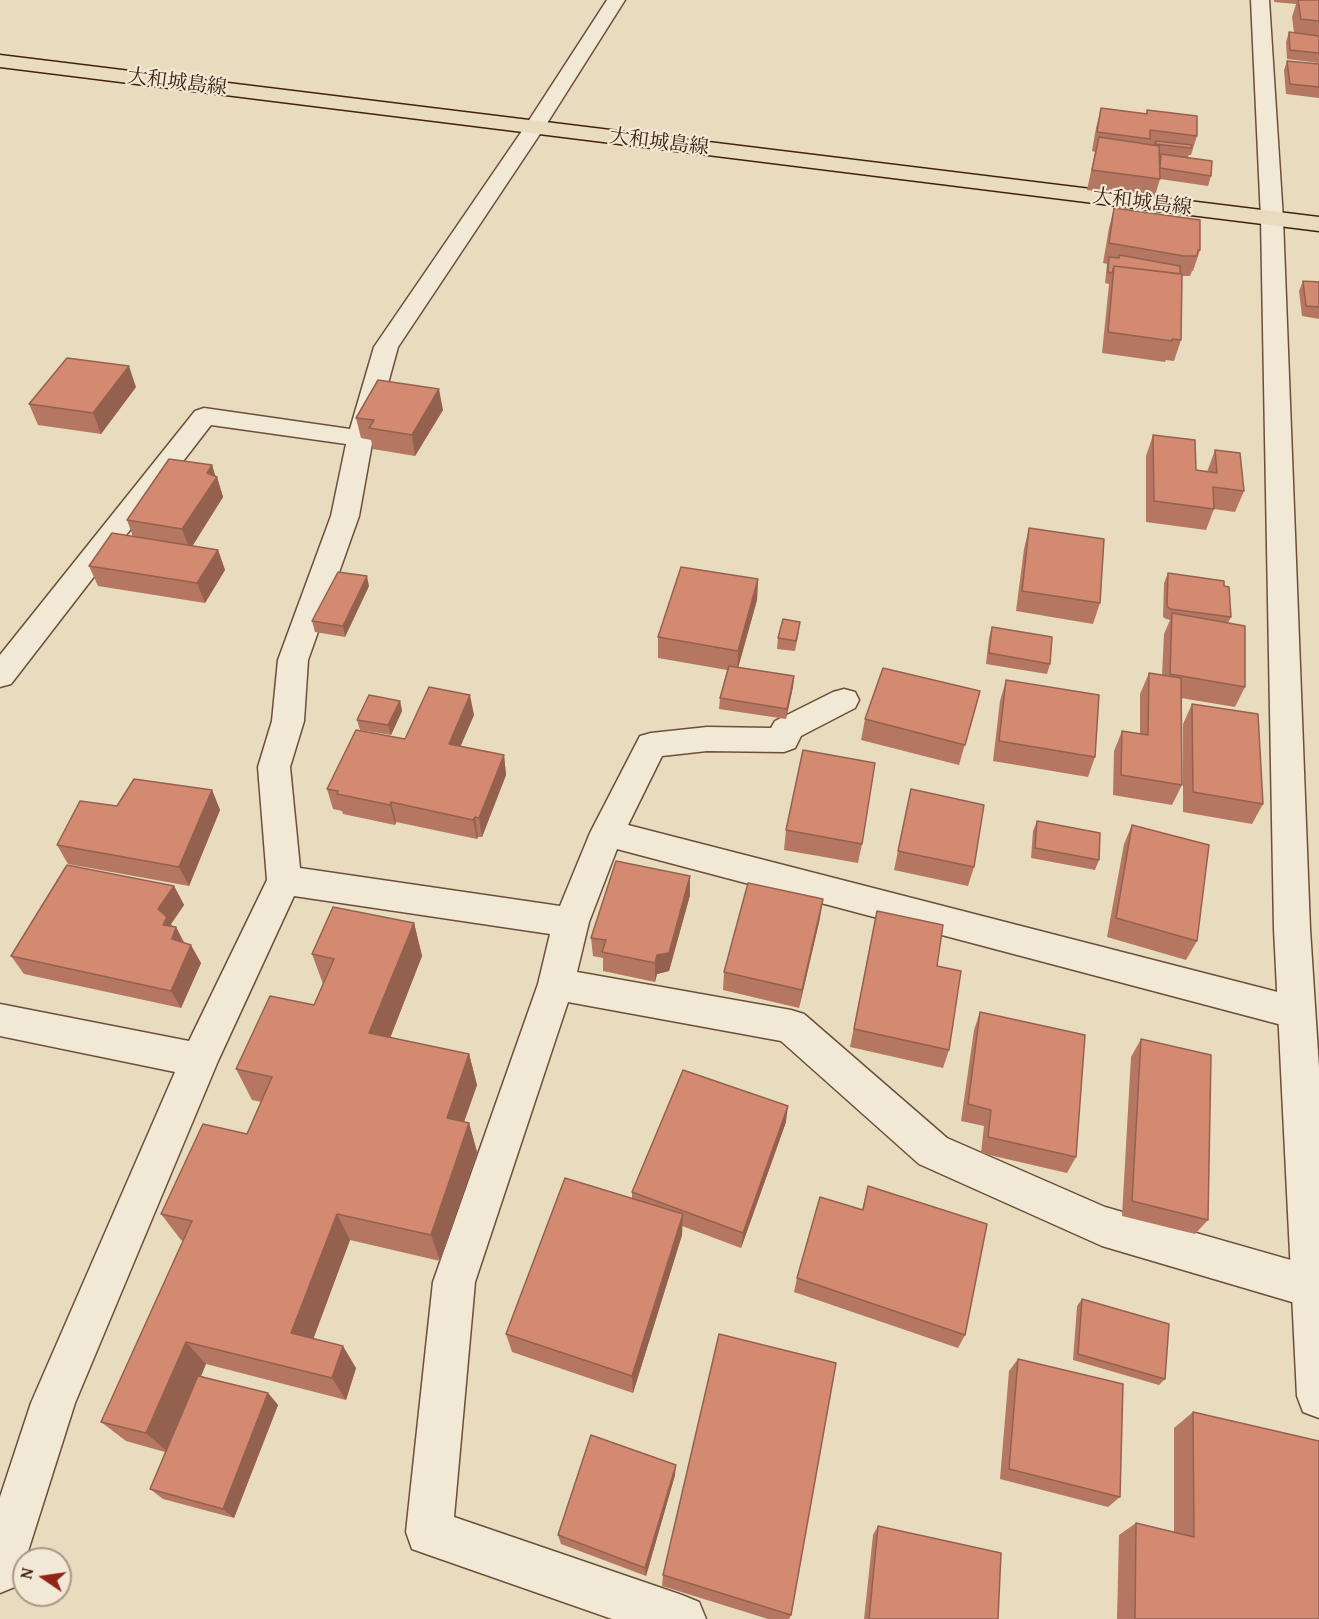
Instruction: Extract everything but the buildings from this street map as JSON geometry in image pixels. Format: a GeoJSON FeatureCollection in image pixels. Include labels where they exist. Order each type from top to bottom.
{"type":"FeatureCollection","features":[{"type":"Feature","properties":{"kind":"main road","name":"大和城島線"},"geometry":{"type":"LineString","coordinates":[[0,61],[1319,224]]}},
{"type":"Feature","properties":{"kind":"street"},"geometry":{"type":"LineString","coordinates":[[0,1569],[53,1403],[199,1060],[284,880],[274,767],[288,721],[293,660],[345,516],[360,438],[386,347],[534,128],[616,0]]}},
{"type":"Feature","properties":{"kind":"street"},"geometry":{"type":"LineString","coordinates":[[1260,0],[1272,219],[1292,928],[1316,1288],[1319,1396]]}},
{"type":"Feature","properties":{"kind":"street"},"geometry":{"type":"LineString","coordinates":[[0,676],[204,416],[360,438]]}},
{"type":"Feature","properties":{"kind":"street"},"geometry":{"type":"LineString","coordinates":[[682,1619],[429,1532],[454,1282],[556,984],[571,922],[607,833],[651,746],[707,739],[784,740],[786,729],[844,700]]}},
{"type":"Feature","properties":{"kind":"street"},"geometry":{"type":"LineString","coordinates":[[607,833],[1297,1013]]}},
{"type":"Feature","properties":{"kind":"street"},"geometry":{"type":"LineString","coordinates":[[284,880],[571,922]]}},
{"type":"Feature","properties":{"kind":"street"},"geometry":{"type":"LineString","coordinates":[[556,984],[791,1026],[933,1150],[1102,1226],[1316,1288]]}},
{"type":"Feature","properties":{"kind":"street"},"geometry":{"type":"LineString","coordinates":[[0,1020],[199,1060]]}}]}
